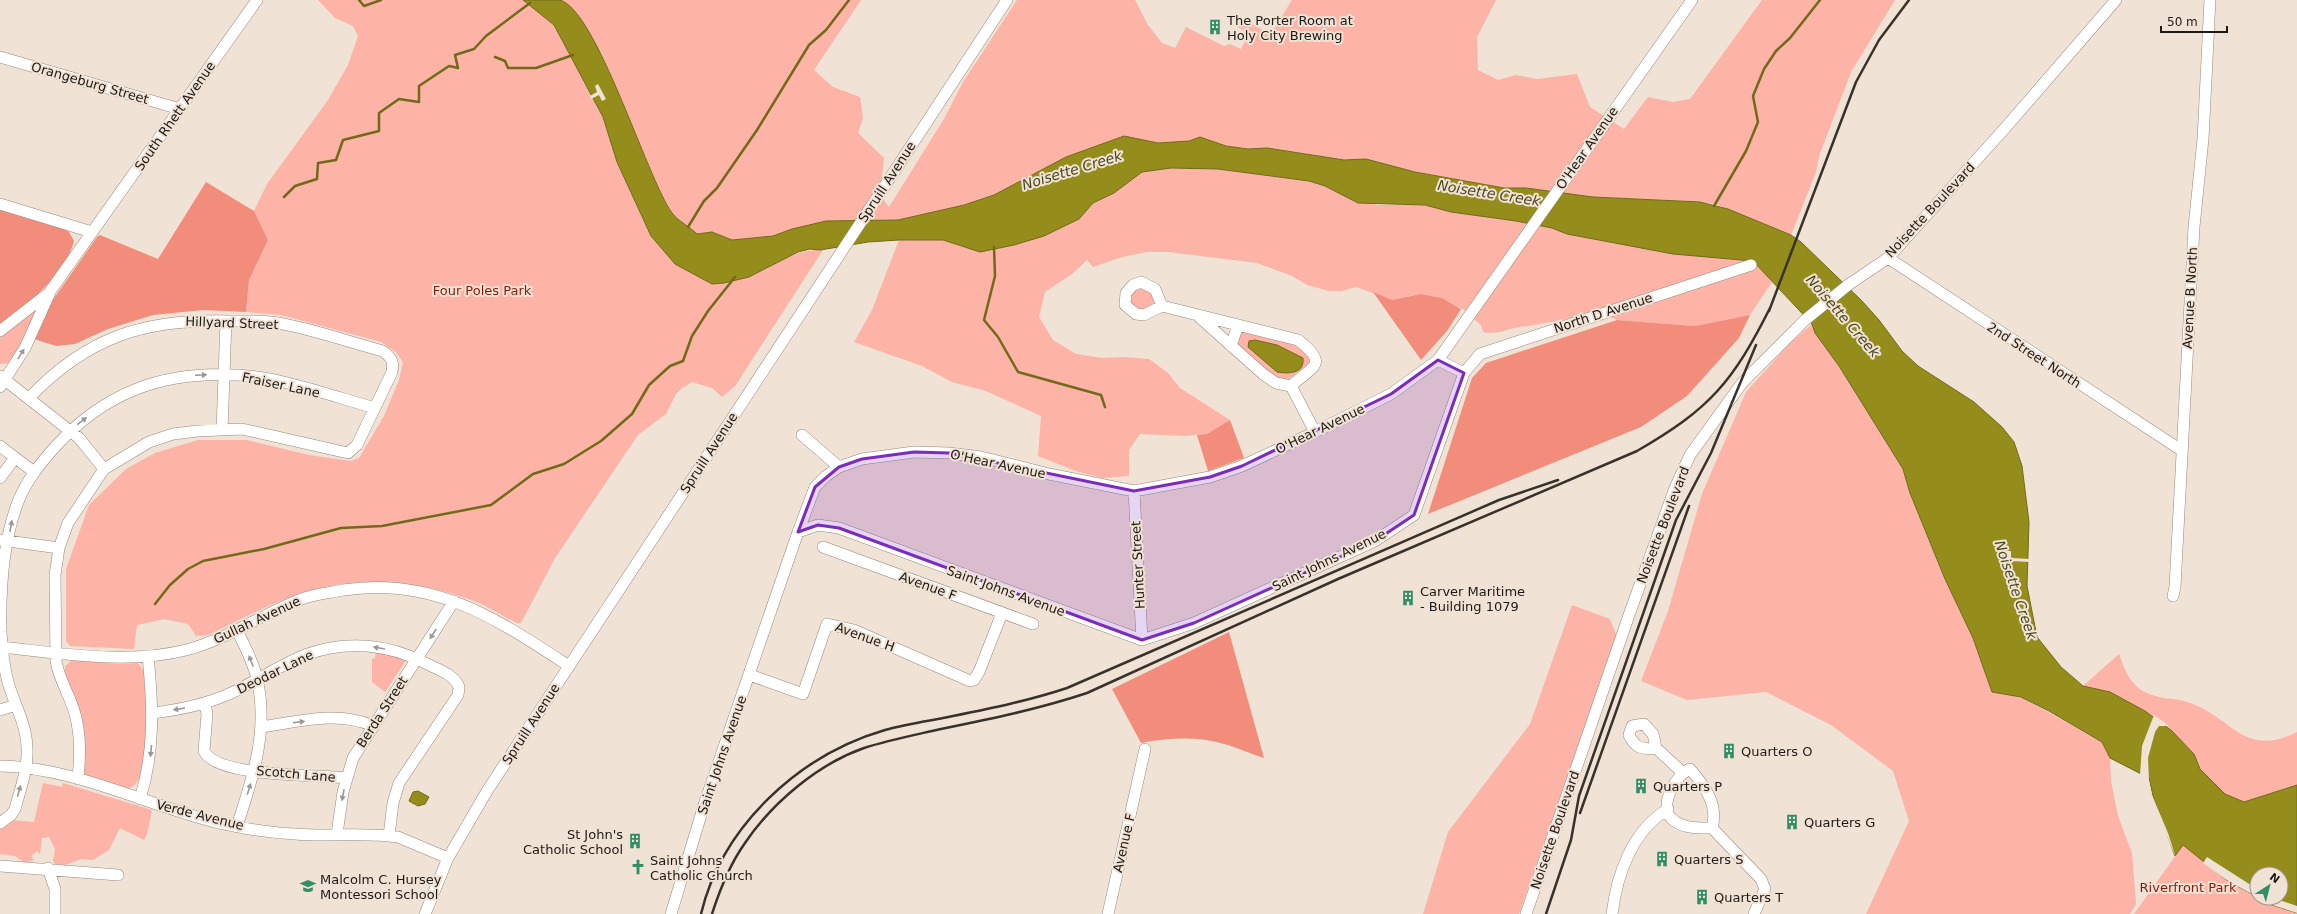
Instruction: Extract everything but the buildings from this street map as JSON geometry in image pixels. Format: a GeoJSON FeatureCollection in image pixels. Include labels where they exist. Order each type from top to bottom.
{"type":"FeatureCollection","features":[{"type":"Feature","properties":{"kind":"street","name":"South Rhett Avenue"},"geometry":{"type":"LineString","coordinates":[[51,290],[257,0]]}},
{"type":"Feature","properties":{"kind":"street","name":"Spruill Avenue"},"geometry":{"type":"LineString","coordinates":[[425,914],[448,858],[487,790],[1007,0]]}},
{"type":"Feature","properties":{"kind":"street","name":"O'Hear Avenue"},"geometry":{"type":"LineString","coordinates":[[798,532],[815,487],[826,476],[839,467],[878,456],[914,452],[949,453],[981,458],[1049,474],[1134,491],[1210,477],[1242,466],[1391,394],[1438,360],[1692,0]]}},
{"type":"Feature","properties":{"kind":"street","name":"Noisette Boulevard"},"geometry":{"type":"LineString","coordinates":[[1526,914],[1629,615],[1675,488],[1690,455],[1742,383],[1805,320],[1848,285],[1888,258],[2006,127],[2116,0]]}},
{"type":"Feature","properties":{"kind":"street","name":"Avenue B North"},"geometry":{"type":"LineString","coordinates":[[2173,596],[2175,587],[2181,450],[2194,227],[2203,139],[2210,0]]}},
{"type":"Feature","properties":{"kind":"street","name":"Orangeburg Street"},"geometry":{"type":"LineString","coordinates":[[0,57],[180,109]]}},
{"type":"Feature","properties":{"kind":"street"},"geometry":{"type":"LineString","coordinates":[[0,204],[92,232]]}},
{"type":"Feature","properties":{"kind":"street","name":"2nd Street North"},"geometry":{"type":"LineString","coordinates":[[1888,258],[2181,450]]}},
{"type":"Feature","properties":{"kind":"street","name":"North D Avenue"},"geometry":{"type":"LineString","coordinates":[[1464,373],[1480,354],[1750,265]]}},
{"type":"Feature","properties":{"kind":"street"},"geometry":{"type":"LineString","coordinates":[[0,331],[51,290]]}},
{"type":"Feature","properties":{"kind":"street"},"geometry":{"type":"LineString","coordinates":[[51,290],[25,348],[2,381],[29,398],[70,430],[104,469]]}},
{"type":"Feature","properties":{"kind":"street"},"geometry":{"type":"LineString","coordinates":[[1162,306],[1199,317],[1298,340],[1312,350],[1316,361],[1314,367],[1291,386]]}},
{"type":"Feature","properties":{"kind":"street"},"geometry":{"type":"LineString","coordinates":[[1199,317],[1263,374],[1276,383],[1291,386]]}},
{"type":"Feature","properties":{"kind":"street","name":"Hillyard Street"},"geometry":{"type":"LineString","coordinates":[[29,398],[79,355],[124,333],[145,327],[190,320],[277,323],[384,351],[392,358],[392,372],[357,445],[348,452],[343,453],[263,432],[242,429],[222,430]]}},
{"type":"Feature","properties":{"kind":"street"},"geometry":{"type":"LineString","coordinates":[[78,779],[80,741],[75,713],[58,674],[56,652],[56,575],[59,548],[73,512],[104,469],[149,442],[173,434],[222,430],[226,321]]}},
{"type":"Feature","properties":{"kind":"street"},"geometry":{"type":"LineString","coordinates":[[1231,346],[1238,325]]}},
{"type":"Feature","properties":{"kind":"street"},"geometry":{"type":"LineString","coordinates":[[1438,360],[1464,373]]}},
{"type":"Feature","properties":{"kind":"street","name":"Saint Johns Avenue"},"geometry":{"type":"LineString","coordinates":[[671,914],[704,805],[798,532],[818,525],[839,528],[1142,640],[1194,623],[1375,541],[1414,515],[1464,373]]}},
{"type":"Feature","properties":{"kind":"street","name":"Fraiser Lane"},"geometry":{"type":"LineString","coordinates":[[0,822],[11,815],[15,809],[25,768],[27,741],[8,681],[1,647],[1,590],[4,541],[19,501],[34,472],[70,430],[107,402],[127,392],[175,378],[224,375],[255,376],[375,408]]}},
{"type":"Feature","properties":{"kind":"street"},"geometry":{"type":"LineString","coordinates":[[1291,386],[1315,432]]}},
{"type":"Feature","properties":{"kind":"street"},"geometry":{"type":"LineString","coordinates":[[802,435],[839,467]]}},
{"type":"Feature","properties":{"kind":"street"},"geometry":{"type":"LineString","coordinates":[[0,446],[34,472]]}},
{"type":"Feature","properties":{"kind":"street"},"geometry":{"type":"LineString","coordinates":[[0,478],[15,458]]}},
{"type":"Feature","properties":{"kind":"street","name":"Hunter Street"},"geometry":{"type":"LineString","coordinates":[[1134,491],[1142,640]]}},
{"type":"Feature","properties":{"kind":"street"},"geometry":{"type":"LineString","coordinates":[[4,541],[59,548]]}},
{"type":"Feature","properties":{"kind":"street","name":"Avenue F"},"geometry":{"type":"LineString","coordinates":[[823,547],[1033,624]]}},
{"type":"Feature","properties":{"kind":"street","name":"Gullah Avenue"},"geometry":{"type":"LineString","coordinates":[[1,647],[111,657],[148,656],[186,650],[212,642],[300,599],[363,587],[395,588],[423,592],[454,601],[486,614],[569,666]]}},
{"type":"Feature","properties":{"kind":"street","name":"Berda Street"},"geometry":{"type":"LineString","coordinates":[[337,834],[346,778],[354,758],[454,601]]}},
{"type":"Feature","properties":{"kind":"street","name":"Avenue H"},"geometry":{"type":"LineString","coordinates":[[750,675],[803,694],[827,624],[842,626],[854,630],[970,682],[974,680],[979,672],[1002,613]]}},
{"type":"Feature","properties":{"kind":"street"},"geometry":{"type":"LineString","coordinates":[[237,630],[250,658],[257,680],[260,700],[261,727],[254,771],[237,826]]}},
{"type":"Feature","properties":{"kind":"street","name":"Deodar Lane"},"geometry":{"type":"LineString","coordinates":[[152,713],[182,709],[204,703],[257,680],[306,655],[333,647],[368,646],[417,658],[452,677],[460,687],[458,695],[399,783],[393,803],[389,836]]}},
{"type":"Feature","properties":{"kind":"street"},"geometry":{"type":"LineString","coordinates":[[140,799],[151,756],[152,713],[148,656]]}},
{"type":"Feature","properties":{"kind":"street","name":"Scotch Lane"},"geometry":{"type":"LineString","coordinates":[[204,703],[207,714],[204,751],[206,755],[216,762],[254,771],[285,776],[346,778]]}},
{"type":"Feature","properties":{"kind":"street"},"geometry":{"type":"LineString","coordinates":[[0,710],[16,705]]}},
{"type":"Feature","properties":{"kind":"street"},"geometry":{"type":"LineString","coordinates":[[261,727],[325,718],[352,719],[373,726]]}},
{"type":"Feature","properties":{"kind":"street"},"geometry":{"type":"LineString","coordinates":[[1656,748],[1682,772]]}},
{"type":"Feature","properties":{"kind":"street","name":"Avenue F"},"geometry":{"type":"LineString","coordinates":[[1108,914],[1145,749]]}},
{"type":"Feature","properties":{"kind":"street","name":"Verde Avenue"},"geometry":{"type":"LineString","coordinates":[[0,766],[25,768],[78,779],[224,824],[295,834],[374,833],[398,837],[448,858]]}},
{"type":"Feature","properties":{"kind":"street"},"geometry":{"type":"LineString","coordinates":[[1712,828],[1715,820],[1714,810],[1703,784],[1690,768],[1682,772],[1676,779],[1669,795],[1668,808],[1670,817],[1682,825],[1694,829],[1712,828],[1761,879],[1765,889],[1754,914]]}},
{"type":"Feature","properties":{"kind":"street"},"geometry":{"type":"LineString","coordinates":[[1612,914],[1619,878],[1630,850],[1649,825],[1668,808]]}},
{"type":"Feature","properties":{"kind":"street"},"geometry":{"type":"LineString","coordinates":[[0,866],[48,868],[118,875]]}},
{"type":"Feature","properties":{"kind":"street"},"geometry":{"type":"LineString","coordinates":[[48,868],[55,889],[55,914]]}},
{"type":"Feature","properties":{"kind":"highlighted area"},"geometry":{"type":"Polygon","coordinates":[[[1438,360],[1464,373],[1414,515],[1375,541],[1194,623],[1142,640],[839,528],[818,525],[798,532],[815,487],[839,467],[862,459],[914,452],[949,453],[1134,491],[1210,477],[1242,466],[1391,394],[1438,360]]]}},
{"type":"Feature","properties":{"kind":"green space","name":"Four Poles Park"},"geometry":{"type":"Polygon","coordinates":[[[318,0],[523,0],[554,25],[603,117],[617,162],[651,236],[724,283],[751,276],[786,258],[802,252],[823,250],[735,386],[722,397],[712,388],[692,382],[676,394],[666,414],[638,435],[555,558],[521,623],[517,623],[479,603],[441,590],[399,583],[357,582],[303,593],[262,609],[208,635],[196,636],[188,624],[164,619],[137,625],[134,649],[70,646],[66,641],[66,569],[89,505],[126,469],[155,453],[198,440],[247,440],[309,455],[351,461],[359,458],[384,416],[399,380],[403,362],[396,352],[381,342],[281,315],[246,312],[249,280],[268,240],[254,211],[267,184],[328,100],[348,65],[358,36],[353,26],[335,18],[318,0]]]}},
{"type":"Feature","properties":{"kind":"green space"},"geometry":{"type":"Polygon","coordinates":[[[560,0],[861,0],[814,70],[833,87],[860,97],[863,118],[858,133],[884,158],[880,195],[889,207],[944,119],[963,82],[1017,0],[1135,0],[1148,25],[1162,43],[1175,48],[1186,27],[1224,46],[1230,44],[1241,49],[1244,43],[1248,41],[1245,40],[1248,33],[1234,25],[1238,17],[1271,34],[1292,0],[1496,0],[1477,37],[1478,70],[1498,80],[1516,75],[1537,79],[1577,74],[1590,107],[1624,129],[1648,97],[1673,102],[1690,99],[1762,0],[1895,0],[1851,72],[1819,156],[1816,172],[1791,235],[1715,204],[1593,197],[1526,188],[1504,188],[1415,172],[1366,160],[1344,160],[1267,148],[1248,149],[1226,146],[1200,137],[1189,141],[1158,143],[1124,136],[1066,157],[994,195],[964,205],[898,220],[854,221],[804,226],[773,236],[732,240],[712,232],[697,234],[673,215],[660,192],[601,53],[568,5],[560,0]]]}},
{"type":"Feature","properties":{"kind":"green space"},"geometry":{"type":"Polygon","coordinates":[[[1171,168],[1218,169],[1309,181],[1377,205],[1425,205],[1451,212],[1516,221],[1552,228],[1567,234],[1673,254],[1753,261],[1772,282],[1750,315],[1695,326],[1617,320],[1600,312],[1488,333],[1483,332],[1481,325],[1464,310],[1442,298],[1421,294],[1392,300],[1356,287],[1341,291],[1329,291],[1307,285],[1292,276],[1257,263],[1168,252],[1147,252],[1122,257],[1093,267],[1087,260],[1072,274],[1045,292],[1039,317],[1053,340],[1076,354],[1102,358],[1124,357],[1149,359],[1168,373],[1180,388],[1230,420],[1207,434],[1184,436],[1140,434],[1129,450],[1129,476],[1102,478],[1076,471],[1038,456],[1041,416],[986,391],[952,382],[922,366],[854,342],[872,310],[899,240],[943,240],[966,248],[995,249],[1014,245],[1044,236],[1079,219],[1093,203],[1114,193],[1142,172],[1171,168]]]}},
{"type":"Feature","properties":{"kind":"green space"},"geometry":{"type":"Polygon","coordinates":[[[1142,287],[1150,291],[1154,299],[1150,307],[1142,311],[1134,307],[1130,299],[1134,291],[1142,287]]]}},
{"type":"Feature","properties":{"kind":"green space"},"geometry":{"type":"Polygon","coordinates":[[[35,309],[37,310],[30,331],[11,363],[0,364],[0,337],[17,321],[35,309]]]}},
{"type":"Feature","properties":{"kind":"green space"},"geometry":{"type":"Polygon","coordinates":[[[1812,324],[1815,333],[1839,366],[1903,469],[1910,493],[1945,579],[1973,638],[1992,692],[2021,697],[2102,742],[2110,758],[2111,781],[2118,816],[2132,853],[2136,904],[2130,914],[1866,914],[1909,821],[1893,771],[1831,725],[1766,692],[1687,700],[1641,681],[1668,611],[1702,494],[1746,392],[1790,343],[1812,324]]]}},
{"type":"Feature","properties":{"kind":"green space"},"geometry":{"type":"Polygon","coordinates":[[[1245,330],[1290,341],[1307,350],[1311,363],[1299,374],[1291,378],[1286,380],[1276,379],[1236,345],[1238,334],[1245,330]]]}},
{"type":"Feature","properties":{"kind":"green space"},"geometry":{"type":"Polygon","coordinates":[[[1572,605],[1610,619],[1617,637],[1519,914],[1423,914],[1448,832],[1530,724],[1572,605]]]}},
{"type":"Feature","properties":{"kind":"green space"},"geometry":{"type":"Polygon","coordinates":[[[376,651],[407,659],[385,692],[372,682],[372,659],[375,658],[376,651]]]}},
{"type":"Feature","properties":{"kind":"green space"},"geometry":{"type":"Polygon","coordinates":[[[2119,654],[2125,670],[2134,684],[2148,694],[2190,703],[2204,709],[2239,733],[2251,738],[2264,741],[2279,739],[2297,732],[2297,785],[2244,802],[2225,794],[2200,769],[2194,754],[2172,731],[2145,711],[2083,686],[2119,654]]]}},
{"type":"Feature","properties":{"kind":"green space"},"geometry":{"type":"Polygon","coordinates":[[[83,660],[117,664],[138,663],[144,671],[146,717],[145,756],[142,772],[136,784],[127,789],[86,776],[84,772],[71,687],[65,673],[65,666],[71,661],[83,660]]]}},
{"type":"Feature","properties":{"kind":"green space"},"geometry":{"type":"Polygon","coordinates":[[[43,783],[62,787],[63,783],[152,810],[147,834],[144,840],[120,828],[109,850],[93,860],[81,859],[65,865],[55,864],[53,861],[55,849],[49,837],[42,838],[40,854],[37,851],[31,856],[34,860],[25,863],[15,856],[0,854],[0,825],[11,820],[34,822],[43,783]]]}},
{"type":"Feature","properties":{"kind":"green space","name":"Riverfront Park"},"geometry":{"type":"Polygon","coordinates":[[[2183,845],[2225,879],[2249,893],[2249,906],[2277,906],[2297,914],[2134,914],[2183,845]]]}},
{"type":"Feature","properties":{"kind":"shaded area"},"geometry":{"type":"Polygon","coordinates":[[[206,182],[254,211],[268,240],[249,280],[246,312],[203,310],[153,315],[108,329],[75,344],[56,346],[34,339],[45,311],[97,237],[100,235],[158,259],[206,182]]]}},
{"type":"Feature","properties":{"kind":"shaded area"},"geometry":{"type":"Polygon","coordinates":[[[0,210],[63,228],[69,232],[74,241],[69,254],[54,277],[22,308],[0,325],[0,210]]]}},
{"type":"Feature","properties":{"kind":"shaded area"},"geometry":{"type":"Polygon","coordinates":[[[1373,292],[1392,300],[1421,294],[1442,298],[1461,309],[1447,331],[1421,360],[1373,292]]]}},
{"type":"Feature","properties":{"kind":"shaded area"},"geometry":{"type":"Polygon","coordinates":[[[1750,315],[1739,338],[1687,396],[1641,427],[1428,514],[1472,378],[1486,363],[1617,320],[1695,326],[1750,315]]]}},
{"type":"Feature","properties":{"kind":"shaded area"},"geometry":{"type":"Polygon","coordinates":[[[1230,420],[1244,458],[1208,471],[1197,435],[1207,434],[1230,420]]]}},
{"type":"Feature","properties":{"kind":"shaded area"},"geometry":{"type":"Polygon","coordinates":[[[1229,632],[1264,758],[1214,741],[1172,739],[1141,743],[1112,689],[1229,632]]]}},
{"type":"Feature","properties":{"kind":"water","name":"Noisette Creek"},"geometry":{"type":"Polygon","coordinates":[[[523,0],[560,0],[574,11],[589,33],[605,62],[661,194],[672,213],[697,234],[712,232],[732,240],[773,236],[792,229],[826,221],[898,220],[964,205],[994,195],[1066,157],[1124,136],[1158,143],[1189,141],[1200,137],[1226,146],[1248,149],[1267,148],[1344,160],[1366,159],[1415,172],[1504,188],[1526,188],[1593,197],[1700,202],[1728,209],[1791,235],[1801,242],[1862,301],[1879,320],[1902,351],[1918,366],[1974,402],[2002,427],[2014,442],[2022,466],[2029,522],[2027,586],[2037,637],[2061,667],[2083,686],[2110,692],[2145,711],[2172,731],[2194,754],[2200,769],[2225,794],[2244,802],[2297,785],[2297,913],[2275,906],[2289,906],[2289,866],[2249,866],[2249,892],[2225,879],[2183,845],[2175,856],[2153,796],[2149,778],[2110,758],[2102,742],[2049,711],[2021,697],[1992,692],[1973,638],[1945,579],[1910,493],[1903,469],[1839,366],[1815,333],[1812,324],[1753,261],[1673,254],[1567,234],[1552,228],[1516,221],[1451,212],[1425,205],[1358,203],[1325,186],[1309,181],[1218,169],[1171,168],[1142,172],[1114,193],[1093,203],[1079,219],[1044,236],[1014,245],[980,252],[943,240],[899,240],[868,242],[820,250],[810,249],[798,252],[749,277],[724,283],[712,284],[675,264],[651,236],[617,162],[603,117],[554,25],[523,0]]]}},
{"type":"Feature","properties":{"kind":"water"},"geometry":{"type":"Polygon","coordinates":[[[1255,340],[1277,345],[1303,358],[1301,367],[1299,370],[1291,373],[1277,372],[1248,347],[1249,341],[1255,340]]]}},
{"type":"Feature","properties":{"kind":"water"},"geometry":{"type":"Polygon","coordinates":[[[418,791],[429,797],[425,804],[418,806],[409,801],[413,792],[418,791]]]}},
{"type":"Feature","properties":{"kind":"pier"},"geometry":{"type":"Polygon","coordinates":[[[598,84],[606,99],[602,101],[599,95],[591,99],[590,96],[597,92],[595,86],[598,84]]]}},
{"type":"Feature","properties":{"kind":"pier"},"geometry":{"type":"Polygon","coordinates":[[[2007,551],[2011,551],[2011,558],[2030,559],[2030,562],[2011,561],[2010,575],[2006,575],[2007,551]]]}},
{"type":"Feature","properties":{"kind":"pier"},"geometry":{"type":"Polygon","coordinates":[[[2154,715],[2169,726],[2159,726],[2155,732],[2148,758],[2149,780],[2152,795],[2168,833],[2176,858],[2151,797],[2147,779],[2140,775],[2142,746],[2154,715]]]}},
{"type":"Feature","properties":{"kind":"pier"},"geometry":{"type":"Polygon","coordinates":[[[2207,857],[2249,884],[2249,892],[2225,879],[2203,863],[2207,857]]]}},
{"type":"Feature","properties":{"kind":"pier"},"geometry":{"type":"Polygon","coordinates":[[[2289,903],[2297,906],[2297,913],[2275,906],[2289,906],[2289,903]]]}},
{"type":"Feature","properties":{"kind":"waterway"},"geometry":{"type":"LineString","coordinates":[[359,0],[364,6],[381,0]]}},
{"type":"Feature","properties":{"kind":"waterway"},"geometry":{"type":"LineString","coordinates":[[688,227],[704,201],[717,188],[757,130],[809,45],[826,30],[849,0]]}},
{"type":"Feature","properties":{"kind":"waterway"},"geometry":{"type":"LineString","coordinates":[[1714,206],[1746,151],[1758,122],[1753,96],[1764,69],[1776,51],[1790,38],[1820,0]]}},
{"type":"Feature","properties":{"kind":"waterway"},"geometry":{"type":"LineString","coordinates":[[284,197],[295,186],[317,179],[318,163],[336,160],[343,140],[379,131],[379,113],[399,99],[419,102],[419,86],[449,66],[458,68],[455,55],[474,49],[486,36],[530,3]]}},
{"type":"Feature","properties":{"kind":"waterway"},"geometry":{"type":"LineString","coordinates":[[495,57],[505,61],[508,68],[536,68],[573,55]]}},
{"type":"Feature","properties":{"kind":"waterway"},"geometry":{"type":"LineString","coordinates":[[994,247],[995,276],[984,320],[998,337],[1018,372],[1101,395],[1105,407]]}},
{"type":"Feature","properties":{"kind":"waterway"},"geometry":{"type":"LineString","coordinates":[[155,604],[170,585],[188,569],[203,561],[264,549],[341,528],[382,526],[491,505],[533,474],[564,464],[601,441],[632,414],[649,385],[670,366],[683,361],[692,336],[708,311],[735,277]]}},
{"type":"Feature","properties":{"kind":"railway"},"geometry":{"type":"LineString","coordinates":[[1769,311],[1856,82],[1879,40],[1909,0]]}},
{"type":"Feature","properties":{"kind":"railway"},"geometry":{"type":"LineString","coordinates":[[712,914],[730,868],[756,828],[797,786],[830,764],[847,755],[883,742],[1014,713],[1087,693],[1338,579],[1637,451],[1683,421],[1701,407],[1717,391],[1744,355],[1771,306]]}},
{"type":"Feature","properties":{"kind":"railway"},"geometry":{"type":"LineString","coordinates":[[1546,914],[1571,840],[1579,796],[1676,520],[1711,453],[1756,345]]}},
{"type":"Feature","properties":{"kind":"railway"},"geometry":{"type":"LineString","coordinates":[[701,914],[711,882],[727,852],[746,824],[769,798],[795,776],[823,757],[853,741],[891,728],[1003,705],[1067,688],[1499,500],[1558,480]]}},
{"type":"Feature","properties":{"kind":"railway"},"geometry":{"type":"LineString","coordinates":[[1580,813],[1689,506]]}},
{"type":"Feature","properties":{"kind":"place","name":"The Porter Room at Holy City Brewing"},"geometry":{"type":"Point","coordinates":[1215,27]}},
{"type":"Feature","properties":{"kind":"place","name":"Carver Maritime - Building 1079"},"geometry":{"type":"Point","coordinates":[1408,598]}},
{"type":"Feature","properties":{"kind":"place","name":"Quarters O"},"geometry":{"type":"Point","coordinates":[1729,751]}},
{"type":"Feature","properties":{"kind":"place","name":"Quarters P"},"geometry":{"type":"Point","coordinates":[1641,786]}},
{"type":"Feature","properties":{"kind":"place","name":"Quarters G"},"geometry":{"type":"Point","coordinates":[1792,822]}},
{"type":"Feature","properties":{"kind":"place","name":"St John's Catholic School"},"geometry":{"type":"Point","coordinates":[635,841]}},
{"type":"Feature","properties":{"kind":"place","name":"Quarters S"},"geometry":{"type":"Point","coordinates":[1662,859]}},
{"type":"Feature","properties":{"kind":"place","name":"Saint Johns Catholic Church"},"geometry":{"type":"Point","coordinates":[638,867]}},
{"type":"Feature","properties":{"kind":"place","name":"Malcolm C. Hursey Montessori School"},"geometry":{"type":"Point","coordinates":[308,886]}},
{"type":"Feature","properties":{"kind":"place","name":"Quarters T"},"geometry":{"type":"Point","coordinates":[1702,897]}}]}
